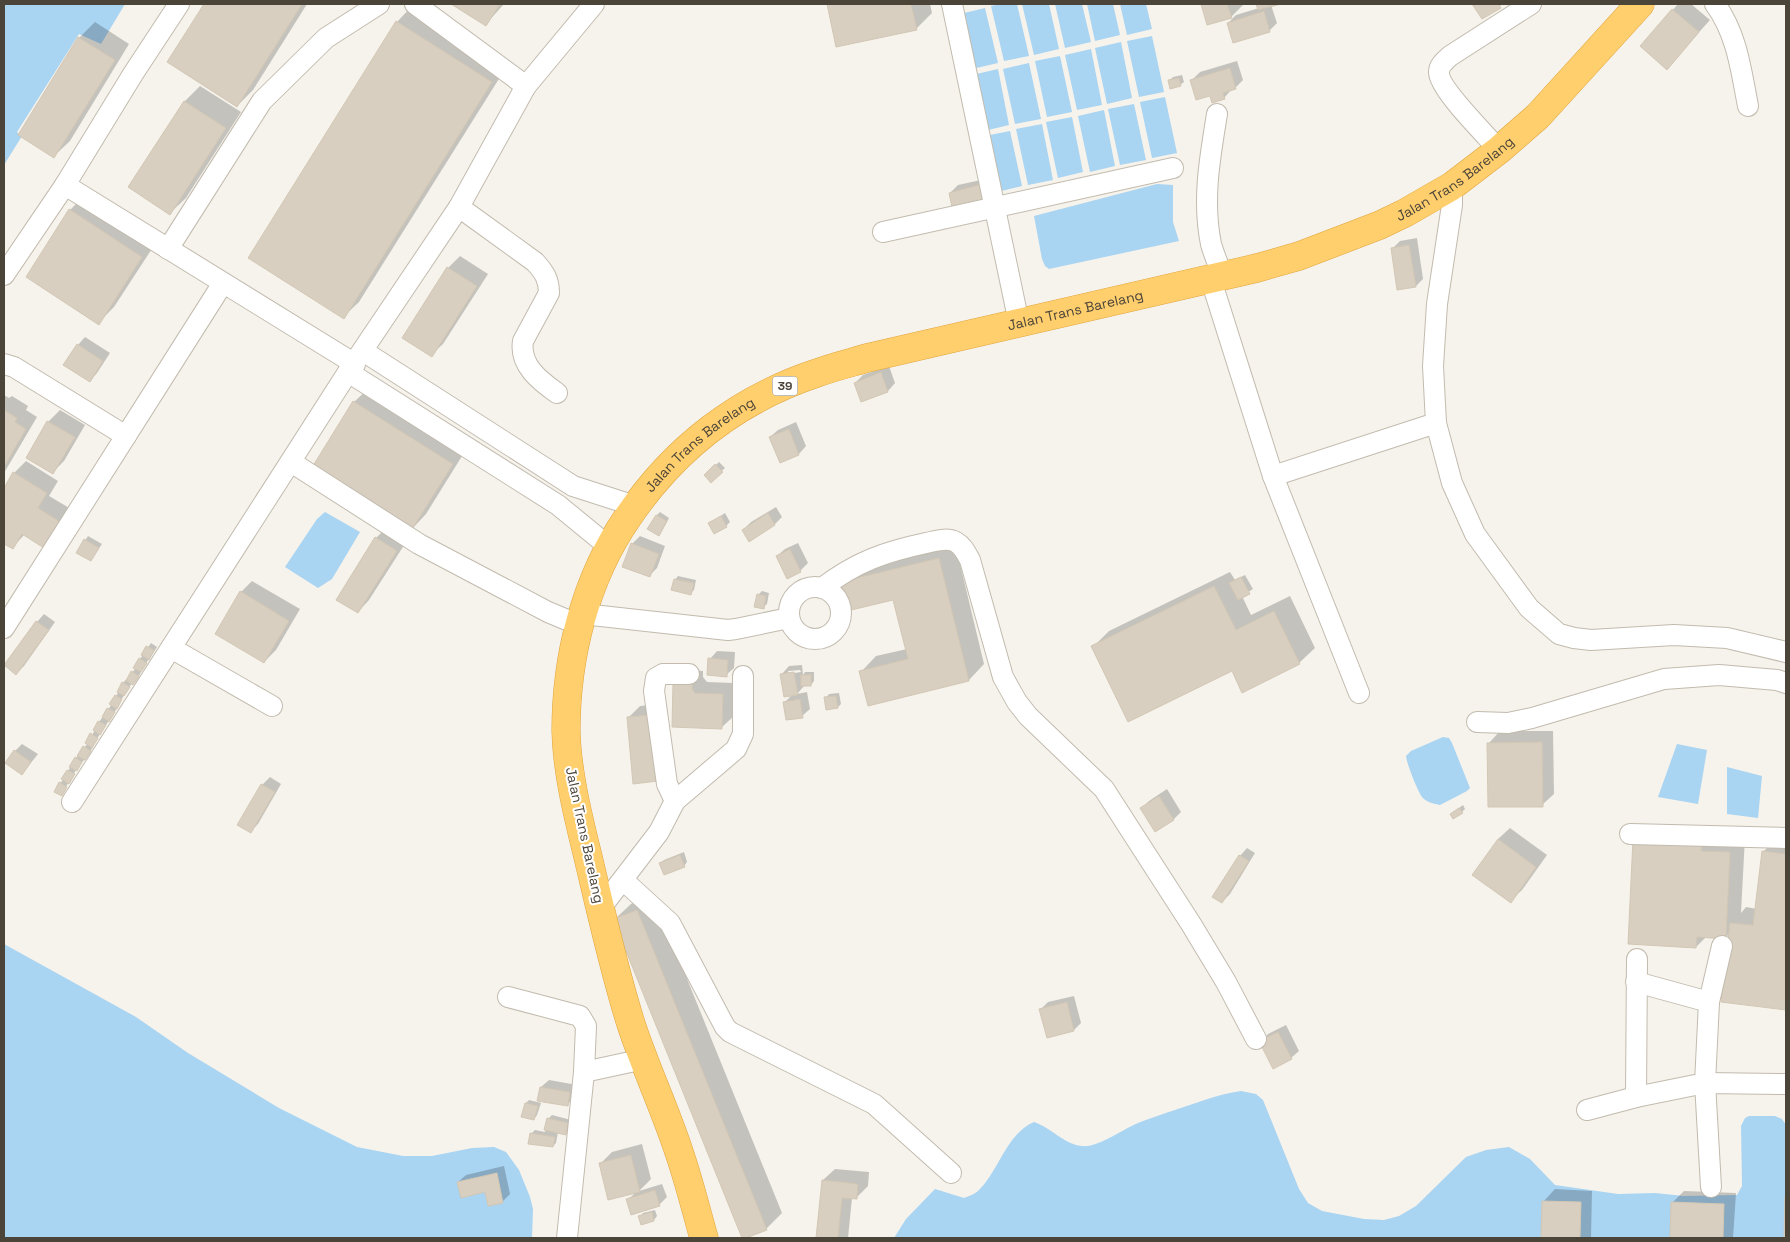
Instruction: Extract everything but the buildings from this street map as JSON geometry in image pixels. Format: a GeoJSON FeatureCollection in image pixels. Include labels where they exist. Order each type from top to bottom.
{"type":"FeatureCollection","features":[{"type":"Feature","properties":{"kind":"highway","name":"Jalan Trans Barelang"},"geometry":{"type":"LineString","coordinates":[[704,1238],[679,1151],[644,1059],[620,986],[577,808],[566,733],[570,682],[581,620],[608,546],[635,506],[662,472],[691,443],[716,424],[761,396],[815,373],[867,358],[1217,278],[1299,256],[1355,236],[1405,213],[1452,186],[1499,150],[1538,116],[1640,4]]}},
{"type":"Feature","properties":{"kind":"street"},"geometry":{"type":"LineString","coordinates":[[4,275],[65,185],[133,74],[179,4]]}},
{"type":"Feature","properties":{"kind":"street"},"geometry":{"type":"LineString","coordinates":[[168,249],[262,101],[326,38],[378,4]]}},
{"type":"Feature","properties":{"kind":"street"},"geometry":{"type":"LineString","coordinates":[[415,4],[526,86]]}},
{"type":"Feature","properties":{"kind":"street"},"geometry":{"type":"LineString","coordinates":[[72,802],[290,462],[458,207],[526,86],[594,4]]}},
{"type":"Feature","properties":{"kind":"street"},"geometry":{"type":"LineString","coordinates":[[952,4],[1019,323]]}},
{"type":"Feature","properties":{"kind":"street"},"geometry":{"type":"LineString","coordinates":[[1499,150],[1447,91],[1439,74],[1440,66],[1450,56],[1530,4]]}},
{"type":"Feature","properties":{"kind":"street"},"geometry":{"type":"LineString","coordinates":[[1715,4],[1727,21],[1736,45],[1748,106]]}},
{"type":"Feature","properties":{"kind":"street"},"geometry":{"type":"LineString","coordinates":[[1217,114],[1209,163],[1206,204],[1217,278],[1273,476],[1359,693]]}},
{"type":"Feature","properties":{"kind":"street"},"geometry":{"type":"LineString","coordinates":[[883,232],[1173,168]]}},
{"type":"Feature","properties":{"kind":"street"},"geometry":{"type":"LineString","coordinates":[[65,185],[355,363],[573,486],[635,506]]}},
{"type":"Feature","properties":{"kind":"street"},"geometry":{"type":"LineString","coordinates":[[1452,186],[1452,205],[1438,304],[1433,366],[1436,423],[1452,483],[1475,534],[1529,608],[1559,634],[1591,640],[1674,635],[1727,638],[1786,652]]}},
{"type":"Feature","properties":{"kind":"street"},"geometry":{"type":"LineString","coordinates":[[458,207],[535,262],[545,273],[549,285],[549,293],[522,347],[529,367],[536,377],[557,393]]}},
{"type":"Feature","properties":{"kind":"street"},"geometry":{"type":"LineString","coordinates":[[4,628],[223,283]]}},
{"type":"Feature","properties":{"kind":"street"},"geometry":{"type":"LineString","coordinates":[[355,363],[558,505],[608,546]]}},
{"type":"Feature","properties":{"kind":"street"},"geometry":{"type":"LineString","coordinates":[[4,364],[14,367],[126,436]]}},
{"type":"Feature","properties":{"kind":"street"},"geometry":{"type":"LineString","coordinates":[[1273,476],[1436,423]]}},
{"type":"Feature","properties":{"kind":"street"},"geometry":{"type":"LineString","coordinates":[[290,462],[419,544],[548,612],[581,620],[728,630],[789,618]]}},
{"type":"Feature","properties":{"kind":"street"},"geometry":{"type":"LineString","coordinates":[[558,505],[573,486]]}},
{"type":"Feature","properties":{"kind":"street"},"geometry":{"type":"LineString","coordinates":[[822,588],[840,574],[858,564],[892,551],[945,539],[955,542],[964,548],[970,560],[1004,677],[1017,702],[1028,716],[1094,778],[1114,802],[1213,960],[1256,1039]]}},
{"type":"Feature","properties":{"kind":"street"},"geometry":{"type":"LineString","coordinates":[[822,588],[836,598],[841,615],[839,623],[835,630],[821,639],[805,638],[792,627],[788,609],[791,601],[804,589],[822,588]]}},
{"type":"Feature","properties":{"kind":"street"},"geometry":{"type":"LineString","coordinates":[[171,648],[272,706]]}},
{"type":"Feature","properties":{"kind":"street"},"geometry":{"type":"LineString","coordinates":[[675,801],[667,784],[654,684],[656,678],[663,674],[689,674]]}},
{"type":"Feature","properties":{"kind":"street"},"geometry":{"type":"LineString","coordinates":[[1476,722],[1508,723],[1532,718],[1664,679],[1719,675],[1778,680],[1786,683]]}},
{"type":"Feature","properties":{"kind":"street"},"geometry":{"type":"LineString","coordinates":[[600,909],[659,832],[675,801],[736,749],[743,734],[743,676]]}},
{"type":"Feature","properties":{"kind":"street"},"geometry":{"type":"LineString","coordinates":[[1630,834],[1786,838]]}},
{"type":"Feature","properties":{"kind":"street"},"geometry":{"type":"LineString","coordinates":[[623,880],[670,923],[725,1027],[730,1032],[874,1104],[951,1173]]}},
{"type":"Feature","properties":{"kind":"street"},"geometry":{"type":"LineString","coordinates":[[1712,1187],[1705,1083],[1709,1002],[1722,946]]}},
{"type":"Feature","properties":{"kind":"street"},"geometry":{"type":"LineString","coordinates":[[1636,1097],[1637,959]]}},
{"type":"Feature","properties":{"kind":"street"},"geometry":{"type":"LineString","coordinates":[[1636,982],[1709,1002]]}},
{"type":"Feature","properties":{"kind":"street"},"geometry":{"type":"LineString","coordinates":[[508,997],[580,1016],[585,1022],[584,1072],[567,1238]]}},
{"type":"Feature","properties":{"kind":"street"},"geometry":{"type":"LineString","coordinates":[[584,1072],[644,1059]]}},
{"type":"Feature","properties":{"kind":"street"},"geometry":{"type":"LineString","coordinates":[[1587,1110],[1636,1097],[1705,1083],[1786,1084]]}},
{"type":"Feature","properties":{"kind":"water"},"geometry":{"type":"Polygon","coordinates":[[[4,4],[125,4],[101,44],[79,34],[17,132],[22,136],[4,165],[4,4]]]}},
{"type":"Feature","properties":{"kind":"water"},"geometry":{"type":"Polygon","coordinates":[[[1017,4],[1029,56],[1004,61],[991,6],[1017,4]]]}},
{"type":"Feature","properties":{"kind":"water"},"geometry":{"type":"Polygon","coordinates":[[[1022,4],[1049,4],[1059,49],[1034,55],[1022,4]]]}},
{"type":"Feature","properties":{"kind":"water"},"geometry":{"type":"Polygon","coordinates":[[[1055,4],[1082,4],[1091,42],[1065,48],[1055,4]]]}},
{"type":"Feature","properties":{"kind":"water"},"geometry":{"type":"Polygon","coordinates":[[[1087,4],[1113,4],[1120,35],[1095,41],[1087,4]]]}},
{"type":"Feature","properties":{"kind":"water"},"geometry":{"type":"Polygon","coordinates":[[[1120,4],[1146,4],[1152,29],[1127,35],[1120,4]]]}},
{"type":"Feature","properties":{"kind":"water"},"geometry":{"type":"Polygon","coordinates":[[[985,8],[998,63],[972,69],[960,14],[985,8]]]}},
{"type":"Feature","properties":{"kind":"water"},"geometry":{"type":"Polygon","coordinates":[[[1152,36],[1164,92],[1139,97],[1127,41],[1152,36]]]}},
{"type":"Feature","properties":{"kind":"water"},"geometry":{"type":"Polygon","coordinates":[[[1121,42],[1132,98],[1107,104],[1095,48],[1121,42]]]}},
{"type":"Feature","properties":{"kind":"water"},"geometry":{"type":"Polygon","coordinates":[[[1091,49],[1102,105],[1077,110],[1065,55],[1091,49]]]}},
{"type":"Feature","properties":{"kind":"water"},"geometry":{"type":"Polygon","coordinates":[[[1060,56],[1072,112],[1047,117],[1035,61],[1060,56]]]}},
{"type":"Feature","properties":{"kind":"water"},"geometry":{"type":"Polygon","coordinates":[[[1029,63],[1041,119],[1015,124],[1003,69],[1029,63]]]}},
{"type":"Feature","properties":{"kind":"water"},"geometry":{"type":"Polygon","coordinates":[[[998,69],[1009,125],[984,131],[972,75],[998,69]]]}},
{"type":"Feature","properties":{"kind":"water"},"geometry":{"type":"Polygon","coordinates":[[[1165,97],[1177,153],[1152,158],[1140,102],[1165,97]]]}},
{"type":"Feature","properties":{"kind":"water"},"geometry":{"type":"Polygon","coordinates":[[[1134,104],[1146,160],[1120,165],[1108,109],[1134,104]]]}},
{"type":"Feature","properties":{"kind":"water"},"geometry":{"type":"Polygon","coordinates":[[[1104,110],[1115,166],[1090,172],[1078,116],[1104,110]]]}},
{"type":"Feature","properties":{"kind":"water"},"geometry":{"type":"Polygon","coordinates":[[[1072,117],[1083,172],[1058,178],[1046,122],[1072,117]]]}},
{"type":"Feature","properties":{"kind":"water"},"geometry":{"type":"Polygon","coordinates":[[[1042,124],[1053,180],[1028,185],[1016,129],[1042,124]]]}},
{"type":"Feature","properties":{"kind":"water"},"geometry":{"type":"Polygon","coordinates":[[[1010,131],[1022,186],[997,192],[985,136],[1010,131]]]}},
{"type":"Feature","properties":{"kind":"water"},"geometry":{"type":"Polygon","coordinates":[[[1157,184],[1173,185],[1173,222],[1179,241],[1049,269],[1045,266],[1034,216],[1157,184]]]}},
{"type":"Feature","properties":{"kind":"water"},"geometry":{"type":"Polygon","coordinates":[[[325,512],[360,532],[332,579],[318,588],[285,567],[317,519],[325,512]]]}},
{"type":"Feature","properties":{"kind":"water"},"geometry":{"type":"Polygon","coordinates":[[[1443,737],[1449,738],[1452,743],[1470,788],[1440,805],[1422,797],[1412,777],[1406,756],[1411,751],[1443,737]]]}},
{"type":"Feature","properties":{"kind":"water"},"geometry":{"type":"Polygon","coordinates":[[[1677,744],[1707,750],[1698,804],[1658,797],[1677,744]]]}},
{"type":"Feature","properties":{"kind":"water"},"geometry":{"type":"Polygon","coordinates":[[[1727,767],[1762,776],[1758,818],[1727,814],[1727,767]]]}},
{"type":"Feature","properties":{"kind":"water"},"geometry":{"type":"Polygon","coordinates":[[[4,944],[136,1017],[188,1053],[279,1108],[357,1147],[403,1156],[432,1156],[472,1148],[494,1147],[506,1152],[519,1170],[530,1197],[533,1209],[532,1238],[4,1238],[4,944]]]}},
{"type":"Feature","properties":{"kind":"water"},"geometry":{"type":"Polygon","coordinates":[[[1241,1091],[1256,1094],[1263,1100],[1299,1189],[1308,1203],[1322,1211],[1364,1219],[1384,1220],[1399,1216],[1416,1206],[1466,1157],[1486,1150],[1509,1147],[1530,1159],[1555,1185],[1618,1194],[1737,1195],[1742,1186],[1741,1126],[1745,1118],[1749,1116],[1775,1116],[1782,1119],[1786,1125],[1786,1238],[894,1238],[906,1219],[935,1189],[964,1198],[977,1192],[992,1173],[1016,1135],[1034,1122],[1075,1145],[1088,1146],[1152,1118],[1216,1096],[1241,1091]]]}}]}
